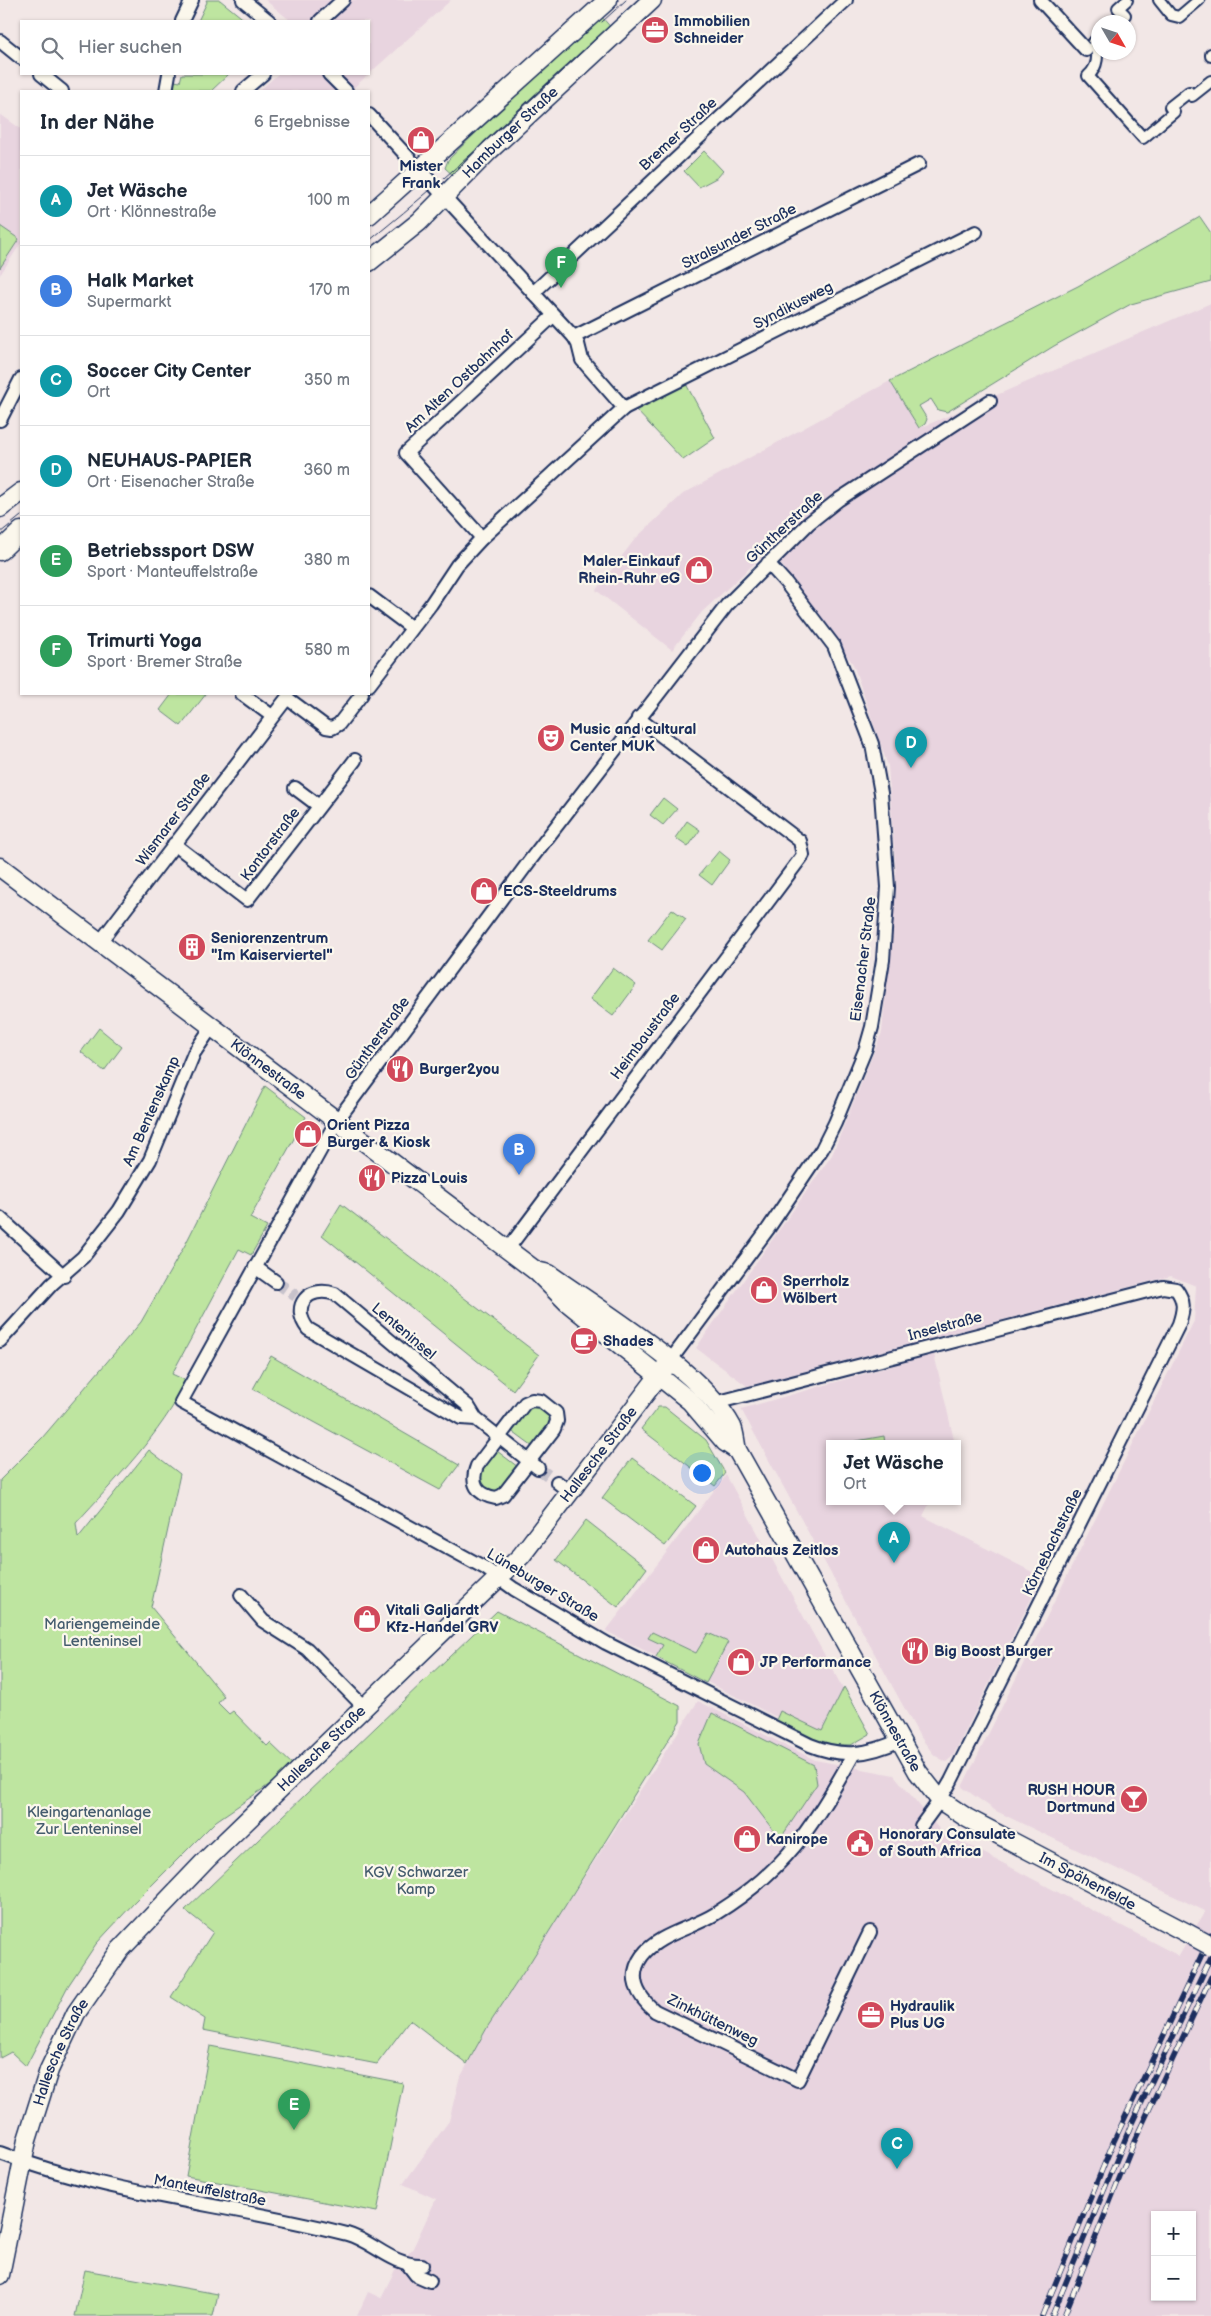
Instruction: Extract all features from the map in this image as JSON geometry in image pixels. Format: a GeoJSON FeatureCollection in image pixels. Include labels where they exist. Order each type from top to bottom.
{"type":"FeatureCollection","features":[{"type":"Feature","properties":{"kind":"main road","name":"Hamburger Straße"},"geometry":{"type":"LineString","coordinates":[[370,214],[426,176],[608,0]]}},
{"type":"Feature","properties":{"kind":"main road","name":"Hamburger Straße"},"geometry":{"type":"LineString","coordinates":[[370,261],[419,222],[490,150],[652,0]]}},
{"type":"Feature","properties":{"kind":"main road"},"geometry":{"type":"LineString","coordinates":[[0,508],[20,493]]}},
{"type":"Feature","properties":{"kind":"main road"},"geometry":{"type":"LineString","coordinates":[[0,551],[20,532]]}},
{"type":"Feature","properties":{"kind":"main road","name":"Klönnestraße"},"geometry":{"type":"LineString","coordinates":[[0,867],[507,1250],[536,1271],[549,1274],[664,1368],[715,1402],[733,1429],[737,1450],[918,1772],[940,1800]]}},
{"type":"Feature","properties":{"kind":"main road","name":"Klönnestraße"},"geometry":{"type":"LineString","coordinates":[[664,1368],[726,1442],[737,1450]]}},
{"type":"Feature","properties":{"kind":"main road","name":"Hallesche Straße"},"geometry":{"type":"LineString","coordinates":[[0,2275],[34,2112],[60,2045],[76,2013],[120,1950],[207,1859],[526,1550],[564,1488],[664,1368]]}},
{"type":"Feature","properties":{"kind":"main road","name":"Im Spähenfelde"},"geometry":{"type":"LineString","coordinates":[[940,1800],[967,1818],[1211,1946]]}},
{"type":"Feature","properties":{"kind":"street"},"geometry":{"type":"LineString","coordinates":[[182,20],[192,0]]}},
{"type":"Feature","properties":{"kind":"street"},"geometry":{"type":"LineString","coordinates":[[243,0],[269,20]]}},
{"type":"Feature","properties":{"kind":"street"},"geometry":{"type":"LineString","coordinates":[[321,20],[343,0]]}},
{"type":"Feature","properties":{"kind":"street","name":"Bremer Straße"},"geometry":{"type":"LineString","coordinates":[[533,293],[846,0]]}},
{"type":"Feature","properties":{"kind":"street"},"geometry":{"type":"LineString","coordinates":[[1040,0],[1086,50]]}},
{"type":"Feature","properties":{"kind":"street"},"geometry":{"type":"LineString","coordinates":[[1125,15],[1118,8],[1126,0]]}},
{"type":"Feature","properties":{"kind":"street"},"geometry":{"type":"LineString","coordinates":[[1159,0],[1172,15],[1179,17],[1200,0]]}},
{"type":"Feature","properties":{"kind":"street"},"geometry":{"type":"LineString","coordinates":[[0,41],[20,57]]}},
{"type":"Feature","properties":{"kind":"street"},"geometry":{"type":"LineString","coordinates":[[1096,60],[1095,68],[1088,76],[1143,138],[1174,112],[1170,107],[1188,92],[1192,96],[1211,80]]}},
{"type":"Feature","properties":{"kind":"street"},"geometry":{"type":"LineString","coordinates":[[41,75],[61,90]]}},
{"type":"Feature","properties":{"kind":"street"},"geometry":{"type":"LineString","coordinates":[[166,90],[170,75]]}},
{"type":"Feature","properties":{"kind":"street"},"geometry":{"type":"LineString","coordinates":[[244,90],[262,75]]}},
{"type":"Feature","properties":{"kind":"street"},"geometry":{"type":"LineString","coordinates":[[330,75],[345,90]]}},
{"type":"Feature","properties":{"kind":"street"},"geometry":{"type":"LineString","coordinates":[[370,116],[574,338],[578,344],[582,360],[624,408],[482,538],[447,578],[370,684]]}},
{"type":"Feature","properties":{"kind":"street","name":"Stralsunder Straße"},"geometry":{"type":"LineString","coordinates":[[574,338],[919,164]]}},
{"type":"Feature","properties":{"kind":"street","name":"Syndikusweg"},"geometry":{"type":"LineString","coordinates":[[624,408],[976,232]]}},
{"type":"Feature","properties":{"kind":"street","name":"Am Alten Ostbahnhof"},"geometry":{"type":"LineString","coordinates":[[482,538],[406,453],[553,316]]}},
{"type":"Feature","properties":{"kind":"street"},"geometry":{"type":"LineString","coordinates":[[0,420],[20,381]]}},
{"type":"Feature","properties":{"kind":"street","name":"Güntherstraße"},"geometry":{"type":"LineString","coordinates":[[181,1402],[336,1122],[486,918],[638,718],[727,605],[809,523],[838,500],[990,401]]}},
{"type":"Feature","properties":{"kind":"street","name":"Eisenacher Straße"},"geometry":{"type":"LineString","coordinates":[[664,1368],[790,1198],[822,1149],[851,1085],[872,1027],[883,960],[887,917],[887,865],[881,792],[872,744],[834,646],[786,583],[768,563]]}},
{"type":"Feature","properties":{"kind":"street"},"geometry":{"type":"LineString","coordinates":[[370,597],[412,628]]}},
{"type":"Feature","properties":{"kind":"street"},"geometry":{"type":"LineString","coordinates":[[243,695],[272,716]]}},
{"type":"Feature","properties":{"kind":"street","name":"Wismarer Straße"},"geometry":{"type":"LineString","coordinates":[[100,942],[287,698],[326,727],[332,728],[339,724],[361,695]]}},
{"type":"Feature","properties":{"kind":"street","name":"Heimbaustraße"},"geometry":{"type":"LineString","coordinates":[[507,1250],[606,1114],[803,855],[800,841],[638,718]]}},
{"type":"Feature","properties":{"kind":"street","name":"Kontorstraße"},"geometry":{"type":"LineString","coordinates":[[174,844],[247,900],[355,760]]}},
{"type":"Feature","properties":{"kind":"street","name":"Kontorstraße"},"geometry":{"type":"LineString","coordinates":[[295,788],[319,806]]}},
{"type":"Feature","properties":{"kind":"street","name":"Am Bentenskamp"},"geometry":{"type":"LineString","coordinates":[[0,1341],[52,1284],[64,1276],[107,1228],[136,1184],[162,1134],[194,1053],[211,1028]]}},
{"type":"Feature","properties":{"kind":"street"},"geometry":{"type":"LineString","coordinates":[[0,1218],[64,1276]]}},
{"type":"Feature","properties":{"kind":"street"},"geometry":{"type":"LineString","coordinates":[[256,1267],[276,1282]]}},
{"type":"Feature","properties":{"kind":"street","name":"Inselstraße"},"geometry":{"type":"LineString","coordinates":[[715,1402],[1163,1287],[1176,1289],[1181,1295]]}},
{"type":"Feature","properties":{"kind":"street","name":"Lenteninsel"},"geometry":{"type":"LineString","coordinates":[[476,1419],[461,1418],[308,1330],[303,1322],[300,1299],[321,1290],[335,1294],[468,1406],[476,1419],[533,1464]]}},
{"type":"Feature","properties":{"kind":"street","name":"Körnebachstraße"},"geometry":{"type":"LineString","coordinates":[[940,1800],[1179,1324],[1184,1302],[1181,1295]]}},
{"type":"Feature","properties":{"kind":"street"},"geometry":{"type":"LineString","coordinates":[[532,1400],[541,1401],[550,1406],[556,1413],[557,1421],[533,1464],[502,1495],[496,1498],[481,1494],[475,1486],[473,1476],[477,1466],[525,1403],[532,1400]]}},
{"type":"Feature","properties":{"kind":"street","name":"Lüneburger Straße"},"geometry":{"type":"LineString","coordinates":[[181,1402],[485,1568],[606,1643],[810,1745],[833,1753],[853,1755],[883,1749],[900,1740]]}},
{"type":"Feature","properties":{"kind":"street"},"geometry":{"type":"LineString","coordinates":[[241,1595],[263,1621],[307,1649],[365,1708]]}},
{"type":"Feature","properties":{"kind":"street","name":"Zinkhüttenweg"},"geometry":{"type":"LineString","coordinates":[[853,1755],[814,1822],[794,1849],[773,1871],[714,1915],[656,1943],[643,1954],[637,1965],[634,1979],[639,1996],[656,2010],[798,2080],[870,1932]]}},
{"type":"Feature","properties":{"kind":"street"},"geometry":{"type":"LineString","coordinates":[[921,1826],[940,1800]]}},
{"type":"Feature","properties":{"kind":"street","name":"Manteuffelstraße"},"geometry":{"type":"LineString","coordinates":[[0,2153],[76,2179],[349,2234],[409,2266],[416,2275],[430,2282]]}},
{"type":"Feature","properties":{"kind":"street"},"geometry":{"type":"LineString","coordinates":[[409,2266],[422,2265]]}},
{"type":"Feature","properties":{"kind":"shaded area"},"geometry":{"type":"Polygon","coordinates":[[[265,0],[451,0],[370,73],[370,20],[290,20],[265,0]]]}},
{"type":"Feature","properties":{"kind":"shaded area"},"geometry":{"type":"Polygon","coordinates":[[[277,75],[368,75],[351,90],[260,90],[277,75]]]}},
{"type":"Feature","properties":{"kind":"shaded area"},"geometry":{"type":"Polygon","coordinates":[[[0,114],[20,128],[20,245],[0,275],[0,114]]]}},
{"type":"Feature","properties":{"kind":"shaded area"},"geometry":{"type":"Polygon","coordinates":[[[1211,303],[1211,2316],[357,2316],[368,2292],[381,2298],[395,2270],[413,2248],[436,2199],[403,2184],[449,2121],[459,2080],[488,2026],[698,1701],[815,1760],[894,1775],[940,1830],[1179,1956],[1205,1911],[996,1811],[962,1787],[1194,1321],[1196,1286],[1171,1276],[747,1386],[696,1348],[832,1155],[882,1032],[896,875],[888,766],[853,664],[770,549],[702,612],[672,650],[596,590],[635,539],[683,494],[890,381],[920,428],[1211,303]]]}},
{"type":"Feature","properties":{"kind":"shaded area"},"geometry":{"type":"Polygon","coordinates":[[[934,1354],[954,1440],[826,1440],[826,1505],[928,1505],[923,1516],[1042,1577],[953,1756],[946,1762],[934,1755],[919,1735],[741,1409],[934,1354]]]}},
{"type":"Feature","properties":{"kind":"shaded area"},"geometry":{"type":"Polygon","coordinates":[[[726,1475],[865,1729],[824,1741],[606,1631],[726,1475]]]}},
{"type":"Feature","properties":{"kind":"green space"},"geometry":{"type":"Polygon","coordinates":[[[206,0],[220,0],[245,20],[198,20],[207,2],[206,0]]]}},
{"type":"Feature","properties":{"kind":"green space"},"geometry":{"type":"Polygon","coordinates":[[[601,16],[613,30],[455,177],[445,168],[448,160],[504,105],[601,16]]]}},
{"type":"Feature","properties":{"kind":"green space"},"geometry":{"type":"Polygon","coordinates":[[[182,75],[228,75],[212,90],[169,90],[170,80],[180,82],[182,75]]]}},
{"type":"Feature","properties":{"kind":"green space"},"geometry":{"type":"Polygon","coordinates":[[[704,151],[723,171],[718,177],[699,187],[684,171],[704,151]]]}},
{"type":"Feature","properties":{"kind":"green space"},"geometry":{"type":"Polygon","coordinates":[[[1200,217],[1211,233],[1211,282],[1131,304],[1054,346],[947,412],[938,410],[931,399],[919,406],[927,419],[925,424],[919,428],[890,381],[1078,286],[1200,217]]]}},
{"type":"Feature","properties":{"kind":"green space"},"geometry":{"type":"Polygon","coordinates":[[[0,226],[19,239],[0,268],[0,226]]]}},
{"type":"Feature","properties":{"kind":"green space"},"geometry":{"type":"Polygon","coordinates":[[[686,384],[715,438],[683,460],[636,410],[686,384]]]}},
{"type":"Feature","properties":{"kind":"green space"},"geometry":{"type":"Polygon","coordinates":[[[171,695],[205,695],[181,726],[160,710],[171,695]]]}},
{"type":"Feature","properties":{"kind":"green space"},"geometry":{"type":"Polygon","coordinates":[[[663,798],[677,809],[663,825],[650,815],[663,798]]]}},
{"type":"Feature","properties":{"kind":"green space"},"geometry":{"type":"Polygon","coordinates":[[[687,821],[700,830],[688,847],[675,838],[687,821]]]}},
{"type":"Feature","properties":{"kind":"green space"},"geometry":{"type":"Polygon","coordinates":[[[719,851],[730,860],[712,885],[699,875],[719,851]]]}},
{"type":"Feature","properties":{"kind":"green space"},"geometry":{"type":"Polygon","coordinates":[[[672,909],[686,919],[662,950],[648,940],[672,909]]]}},
{"type":"Feature","properties":{"kind":"green space"},"geometry":{"type":"Polygon","coordinates":[[[613,968],[636,985],[613,1016],[590,999],[613,968]]]}},
{"type":"Feature","properties":{"kind":"green space"},"geometry":{"type":"Polygon","coordinates":[[[99,1028],[122,1047],[104,1071],[81,1052],[99,1028]]]}},
{"type":"Feature","properties":{"kind":"green space"},"geometry":{"type":"Polygon","coordinates":[[[265,1086],[306,1117],[250,1218],[267,1227],[251,1255],[239,1249],[172,1374],[187,1381],[164,1420],[136,1456],[76,1523],[78,1538],[149,1450],[180,1474],[151,1607],[224,1696],[218,1703],[229,1714],[233,1711],[267,1746],[270,1743],[295,1767],[216,1821],[96,1944],[68,1986],[26,2066],[11,2052],[0,2058],[0,1480],[42,1438],[141,1322],[185,1245],[265,1086]]]}},
{"type":"Feature","properties":{"kind":"green space"},"geometry":{"type":"Polygon","coordinates":[[[341,1204],[539,1355],[513,1390],[322,1235],[341,1204]]]}},
{"type":"Feature","properties":{"kind":"green space"},"geometry":{"type":"Polygon","coordinates":[[[271,1356],[459,1465],[440,1490],[253,1389],[271,1356]]]}},
{"type":"Feature","properties":{"kind":"green space"},"geometry":{"type":"Polygon","coordinates":[[[531,1405],[540,1405],[551,1416],[551,1423],[533,1447],[510,1430],[531,1405]]]}},
{"type":"Feature","properties":{"kind":"green space"},"geometry":{"type":"Polygon","coordinates":[[[658,1407],[665,1407],[706,1440],[725,1473],[715,1486],[641,1429],[658,1407]]]}},
{"type":"Feature","properties":{"kind":"green space"},"geometry":{"type":"Polygon","coordinates":[[[884,1436],[884,1440],[862,1440],[884,1436]]]}},
{"type":"Feature","properties":{"kind":"green space"},"geometry":{"type":"Polygon","coordinates":[[[492,1451],[497,1451],[518,1467],[504,1489],[492,1493],[479,1484],[479,1468],[492,1451]]]}},
{"type":"Feature","properties":{"kind":"green space"},"geometry":{"type":"Polygon","coordinates":[[[632,1458],[696,1506],[665,1546],[602,1498],[632,1458]]]}},
{"type":"Feature","properties":{"kind":"green space"},"geometry":{"type":"Polygon","coordinates":[[[586,1520],[647,1568],[618,1607],[556,1560],[586,1520]]]}},
{"type":"Feature","properties":{"kind":"green space","name":"KGV Schwarzer Kamp"},"geometry":{"type":"Polygon","coordinates":[[[497,1611],[680,1706],[680,1721],[529,1964],[488,2026],[467,2064],[410,2020],[377,2064],[203,2030],[205,2019],[171,1997],[213,1932],[185,1910],[497,1611]]]}},
{"type":"Feature","properties":{"kind":"green space"},"geometry":{"type":"Polygon","coordinates":[[[652,1632],[696,1653],[708,1633],[728,1642],[706,1683],[656,1657],[663,1645],[648,1638],[652,1632]]]}},
{"type":"Feature","properties":{"kind":"green space"},"geometry":{"type":"Polygon","coordinates":[[[844,1687],[870,1734],[851,1745],[825,1744],[776,1720],[780,1711],[822,1731],[844,1687]]]}},
{"type":"Feature","properties":{"kind":"green space"},"geometry":{"type":"Polygon","coordinates":[[[712,1713],[814,1765],[817,1784],[780,1839],[744,1792],[704,1764],[699,1744],[712,1713]]]}},
{"type":"Feature","properties":{"kind":"green space"},"geometry":{"type":"Polygon","coordinates":[[[210,2046],[403,2083],[377,2212],[186,2176],[210,2046]]]}},
{"type":"Feature","properties":{"kind":"green space"},"geometry":{"type":"Polygon","coordinates":[[[85,2270],[218,2294],[213,2316],[75,2316],[85,2270]]]}},
{"type":"Feature","properties":{"kind":"tunnel"},"geometry":{"type":"LineString","coordinates":[[276,1282],[296,1296]]}},
{"type":"Feature","properties":{"kind":"tunnel"},"geometry":{"type":"LineString","coordinates":[[538,1468],[557,1482]]}},
{"type":"Feature","properties":{"kind":"tram line"},"geometry":{"type":"LineString","coordinates":[[602,22],[626,0]]}},
{"type":"Feature","properties":{"kind":"tram line"},"geometry":{"type":"LineString","coordinates":[[370,240],[472,154],[637,0]]}},
{"type":"Feature","properties":{"kind":"tram line"},"geometry":{"type":"LineString","coordinates":[[0,533],[20,517]]}},
{"type":"Feature","properties":{"kind":"railway"},"geometry":{"type":"LineString","coordinates":[[1042,2316],[1113,2143],[1211,1935]]}},
{"type":"Feature","properties":{"kind":"railway"},"geometry":{"type":"LineString","coordinates":[[1052,2316],[1131,2125],[1211,1957]]}},
{"type":"Feature","properties":{"kind":"railway"},"geometry":{"type":"LineString","coordinates":[[1064,2316],[1134,2142],[1211,1977]]}},
{"type":"Feature","properties":{"kind":"place","name":"Immobilien Schneider"},"geometry":{"type":"Point","coordinates":[655,30]}},
{"type":"Feature","properties":{"kind":"place","name":"Mister Frank"},"geometry":{"type":"Point","coordinates":[421,140]}},
{"type":"Feature","properties":{"kind":"place","name":"Trimurti Yoga"},"geometry":{"type":"Point","coordinates":[561,288]}},
{"type":"Feature","properties":{"kind":"place","name":"Maler-Einkauf Rhein-Ruhr eG"},"geometry":{"type":"Point","coordinates":[699,570]}},
{"type":"Feature","properties":{"kind":"place","name":"Music and cultural Center MUK"},"geometry":{"type":"Point","coordinates":[551,738]}},
{"type":"Feature","properties":{"kind":"place","name":"NEUHAUS-PAPIER"},"geometry":{"type":"Point","coordinates":[911,768]}},
{"type":"Feature","properties":{"kind":"place","name":"ECS-Steeldrums"},"geometry":{"type":"Point","coordinates":[484,891]}},
{"type":"Feature","properties":{"kind":"place","name":"Seniorenzentrum \"Im Kaiserviertel\""},"geometry":{"type":"Point","coordinates":[192,947]}},
{"type":"Feature","properties":{"kind":"place","name":"Burger2you"},"geometry":{"type":"Point","coordinates":[400,1069]}},
{"type":"Feature","properties":{"kind":"place","name":"Orient Pizza Burger & Kiosk"},"geometry":{"type":"Point","coordinates":[308,1134]}},
{"type":"Feature","properties":{"kind":"place","name":"Halk Market"},"geometry":{"type":"Point","coordinates":[519,1175]}},
{"type":"Feature","properties":{"kind":"place","name":"Pizza Louis"},"geometry":{"type":"Point","coordinates":[372,1178]}},
{"type":"Feature","properties":{"kind":"place","name":"Sperrholz Wölbert"},"geometry":{"type":"Point","coordinates":[764,1290]}},
{"type":"Feature","properties":{"kind":"place","name":"Shades"},"geometry":{"type":"Point","coordinates":[584,1341]}},
{"type":"Feature","properties":{"kind":"place","name":"Autohaus Zeitlos"},"geometry":{"type":"Point","coordinates":[706,1550]}},
{"type":"Feature","properties":{"kind":"place","name":"Jet Wäsche"},"geometry":{"type":"Point","coordinates":[894,1563]}},
{"type":"Feature","properties":{"kind":"place","name":"Vitali Galjardt Kfz-Handel GRV"},"geometry":{"type":"Point","coordinates":[367,1619]}},
{"type":"Feature","properties":{"kind":"place","name":"Big Boost Burger"},"geometry":{"type":"Point","coordinates":[915,1651]}},
{"type":"Feature","properties":{"kind":"place","name":"JP Performance"},"geometry":{"type":"Point","coordinates":[741,1662]}},
{"type":"Feature","properties":{"kind":"place","name":"RUSH HOUR Dortmund"},"geometry":{"type":"Point","coordinates":[1134,1799]}},
{"type":"Feature","properties":{"kind":"place","name":"Kanirope"},"geometry":{"type":"Point","coordinates":[747,1839]}},
{"type":"Feature","properties":{"kind":"place","name":"Honorary Consulate of South Africa"},"geometry":{"type":"Point","coordinates":[860,1843]}},
{"type":"Feature","properties":{"kind":"place","name":"Hydraulik Plus UG"},"geometry":{"type":"Point","coordinates":[871,2015]}},
{"type":"Feature","properties":{"kind":"place","name":"Betriebssport DSW"},"geometry":{"type":"Point","coordinates":[294,2130]}},
{"type":"Feature","properties":{"kind":"place","name":"Soccer City Center"},"geometry":{"type":"Point","coordinates":[897,2169]}},
{"type":"Feature","properties":{"kind":"park label","name":"Mariengemeinde Lenteninsel"},"geometry":{"type":"Point","coordinates":[102,1632]}},
{"type":"Feature","properties":{"kind":"park label","name":"Kleingartenanlage Zur Lenteninsel"},"geometry":{"type":"Point","coordinates":[89,1820]}}]}
